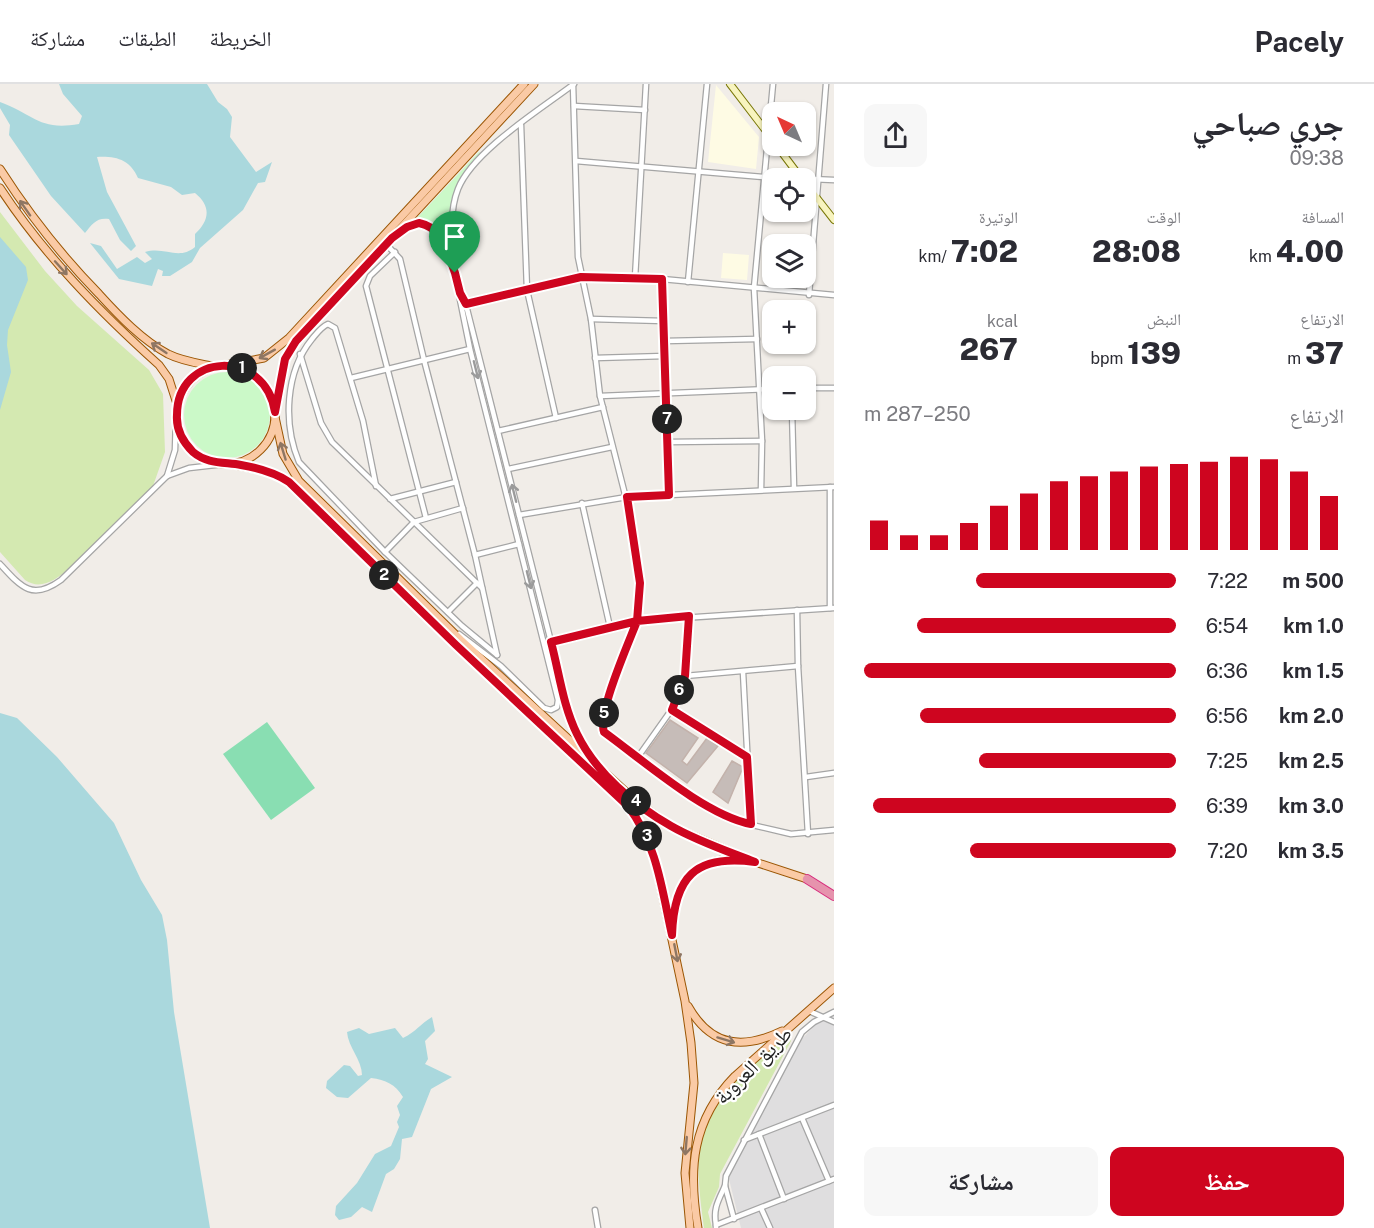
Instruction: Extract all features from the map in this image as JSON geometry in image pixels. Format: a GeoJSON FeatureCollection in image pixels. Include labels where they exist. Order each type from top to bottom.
{"type":"FeatureCollection","features":[{"type":"Feature","properties":{"kind":"highway"},"geometry":{"type":"LineString","coordinates":[[807,879],[834,887]]}},
{"type":"Feature","properties":{"kind":"highway"},"geometry":{"type":"LineString","coordinates":[[807,879],[834,896]]}},
{"type":"Feature","properties":{"kind":"main road"},"geometry":{"type":"LineString","coordinates":[[227,464],[252,456],[268,439],[275,415],[280,378],[289,351],[392,238],[524,84]]}},
{"type":"Feature","properties":{"kind":"main road"},"geometry":{"type":"LineString","coordinates":[[534,84],[280,347],[256,360],[203,370],[189,382],[180,395],[176,418],[182,438],[195,453],[204,459],[275,473],[289,482],[456,645],[628,806],[642,826],[652,846],[685,1001],[694,1083],[684,1173],[690,1228]]}},
{"type":"Feature","properties":{"kind":"main road"},"geometry":{"type":"LineString","coordinates":[[0,169],[19,201],[54,247],[120,316],[167,354],[185,361],[214,367]]}},
{"type":"Feature","properties":{"kind":"main road"},"geometry":{"type":"LineString","coordinates":[[0,188],[39,243],[76,284],[159,365],[169,380],[177,406]]}},
{"type":"Feature","properties":{"kind":"main road"},"geometry":{"type":"LineString","coordinates":[[392,238],[413,224],[429,226],[440,235],[444,242],[455,273]]}},
{"type":"Feature","properties":{"kind":"main road"},"geometry":{"type":"LineString","coordinates":[[226,365],[246,370],[263,383],[269,392],[283,454],[292,473],[452,630],[598,768],[638,803],[672,827],[755,862],[807,879]]}},
{"type":"Feature","properties":{"kind":"main road"},"geometry":{"type":"LineString","coordinates":[[672,935],[673,908],[678,892],[687,878],[702,867],[719,860],[755,862]]}},
{"type":"Feature","properties":{"kind":"main road","name":"طريق العروبة"},"geometry":{"type":"LineString","coordinates":[[698,1228],[694,1167],[698,1137],[708,1111],[721,1090],[735,1076],[834,988]]}},
{"type":"Feature","properties":{"kind":"main road"},"geometry":{"type":"LineString","coordinates":[[685,1001],[709,1032],[731,1042],[757,1042],[790,1027]]}},
{"type":"Feature","properties":{"kind":"street"},"geometry":{"type":"LineString","coordinates":[[573,84],[577,241],[581,277],[591,319],[600,396],[627,497],[640,583],[637,621],[608,699],[602,724],[604,732],[711,809],[735,821],[791,834],[834,830]]}},
{"type":"Feature","properties":{"kind":"street"},"geometry":{"type":"LineString","coordinates":[[452,630],[501,666],[544,708],[553,710],[556,707],[558,700],[470,349],[455,273],[453,214],[464,177],[484,154],[573,84]]}},
{"type":"Feature","properties":{"kind":"street"},"geometry":{"type":"LineString","coordinates":[[635,278],[645,84]]}},
{"type":"Feature","properties":{"kind":"street"},"geometry":{"type":"LineString","coordinates":[[688,282],[707,84]]}},
{"type":"Feature","properties":{"kind":"street"},"geometry":{"type":"LineString","coordinates":[[730,84],[762,124]]}},
{"type":"Feature","properties":{"kind":"street"},"geometry":{"type":"LineString","coordinates":[[771,102],[773,84]]}},
{"type":"Feature","properties":{"kind":"street"},"geometry":{"type":"LineString","coordinates":[[826,84],[816,197],[834,220]]}},
{"type":"Feature","properties":{"kind":"street"},"geometry":{"type":"LineString","coordinates":[[574,106],[645,110]]}},
{"type":"Feature","properties":{"kind":"street"},"geometry":{"type":"LineString","coordinates":[[521,125],[527,290],[556,418]]}},
{"type":"Feature","properties":{"kind":"street"},"geometry":{"type":"LineString","coordinates":[[576,161],[762,177],[754,288],[762,441],[761,490]]}},
{"type":"Feature","properties":{"kind":"street"},"geometry":{"type":"LineString","coordinates":[[817,179],[834,180]]}},
{"type":"Feature","properties":{"kind":"street"},"geometry":{"type":"LineString","coordinates":[[808,295],[814,222]]}},
{"type":"Feature","properties":{"kind":"street"},"geometry":{"type":"LineString","coordinates":[[386,244],[400,259],[501,666]]}},
{"type":"Feature","properties":{"kind":"street"},"geometry":{"type":"LineString","coordinates":[[395,252],[370,276],[366,284],[426,518]]}},
{"type":"Feature","properties":{"kind":"street"},"geometry":{"type":"LineString","coordinates":[[466,304],[581,277],[662,279],[834,296]]}},
{"type":"Feature","properties":{"kind":"street"},"geometry":{"type":"LineString","coordinates":[[662,279],[669,495]]}},
{"type":"Feature","properties":{"kind":"street"},"geometry":{"type":"LineString","coordinates":[[460,293],[466,304],[492,403],[572,721],[581,742],[598,768]]}},
{"type":"Feature","properties":{"kind":"street"},"geometry":{"type":"LineString","coordinates":[[591,319],[664,321]]}},
{"type":"Feature","properties":{"kind":"street"},"geometry":{"type":"LineString","coordinates":[[376,486],[363,421],[335,328],[331,324],[324,326],[300,354],[292,376],[290,390],[292,436],[299,462],[384,552],[497,655]]}},
{"type":"Feature","properties":{"kind":"street"},"geometry":{"type":"LineString","coordinates":[[665,341],[757,339]]}},
{"type":"Feature","properties":{"kind":"street"},"geometry":{"type":"LineString","coordinates":[[351,378],[470,349]]}},
{"type":"Feature","properties":{"kind":"street"},"geometry":{"type":"LineString","coordinates":[[300,354],[326,433],[338,449],[483,589]]}},
{"type":"Feature","properties":{"kind":"street"},"geometry":{"type":"LineString","coordinates":[[595,358],[665,356]]}},
{"type":"Feature","properties":{"kind":"street"},"geometry":{"type":"LineString","coordinates":[[816,388],[834,388]]}},
{"type":"Feature","properties":{"kind":"street"},"geometry":{"type":"LineString","coordinates":[[600,396],[760,390]]}},
{"type":"Feature","properties":{"kind":"street"},"geometry":{"type":"LineString","coordinates":[[484,404],[492,403]]}},
{"type":"Feature","properties":{"kind":"street"},"geometry":{"type":"LineString","coordinates":[[498,431],[603,407]]}},
{"type":"Feature","properties":{"kind":"street"},"geometry":{"type":"LineString","coordinates":[[487,417],[495,416]]}},
{"type":"Feature","properties":{"kind":"street"},"geometry":{"type":"LineString","coordinates":[[167,476],[175,450],[176,418]]}},
{"type":"Feature","properties":{"kind":"street"},"geometry":{"type":"LineString","coordinates":[[792,420],[794,488]]}},
{"type":"Feature","properties":{"kind":"street"},"geometry":{"type":"LineString","coordinates":[[669,442],[762,441]]}},
{"type":"Feature","properties":{"kind":"street"},"geometry":{"type":"LineString","coordinates":[[508,469],[612,447]]}},
{"type":"Feature","properties":{"kind":"street"},"geometry":{"type":"LineString","coordinates":[[0,564],[22,587],[32,591],[49,589],[62,580],[167,476],[189,468],[227,464]]}},
{"type":"Feature","properties":{"kind":"street"},"geometry":{"type":"LineString","coordinates":[[390,499],[456,482]]}},
{"type":"Feature","properties":{"kind":"street"},"geometry":{"type":"LineString","coordinates":[[519,515],[627,497],[832,487],[832,608],[637,621],[544,643]]}},
{"type":"Feature","properties":{"kind":"street"},"geometry":{"type":"LineString","coordinates":[[582,503],[610,627]]}},
{"type":"Feature","properties":{"kind":"street"},"geometry":{"type":"LineString","coordinates":[[384,552],[414,522],[463,508]]}},
{"type":"Feature","properties":{"kind":"street"},"geometry":{"type":"LineString","coordinates":[[475,555],[519,544]]}},
{"type":"Feature","properties":{"kind":"street"},"geometry":{"type":"LineString","coordinates":[[448,612],[477,583]]}},
{"type":"Feature","properties":{"kind":"street"},"geometry":{"type":"LineString","coordinates":[[797,610],[808,834]]}},
{"type":"Feature","properties":{"kind":"street"},"geometry":{"type":"LineString","coordinates":[[638,757],[672,710],[685,676],[689,616]]}},
{"type":"Feature","properties":{"kind":"street"},"geometry":{"type":"LineString","coordinates":[[685,676],[798,666]]}},
{"type":"Feature","properties":{"kind":"street"},"geometry":{"type":"LineString","coordinates":[[743,672],[751,824]]}},
{"type":"Feature","properties":{"kind":"street"},"geometry":{"type":"LineString","coordinates":[[672,710],[747,757]]}},
{"type":"Feature","properties":{"kind":"street"},"geometry":{"type":"LineString","coordinates":[[806,777],[834,773]]}},
{"type":"Feature","properties":{"kind":"street"},"geometry":{"type":"LineString","coordinates":[[809,1011],[834,1022]]}},
{"type":"Feature","properties":{"kind":"street"},"geometry":{"type":"LineString","coordinates":[[734,1219],[725,1186],[726,1176],[802,1032],[834,1012]]}},
{"type":"Feature","properties":{"kind":"street"},"geometry":{"type":"LineString","coordinates":[[744,1140],[834,1105]]}},
{"type":"Feature","properties":{"kind":"street"},"geometry":{"type":"LineString","coordinates":[[725,1186],[715,1204],[713,1213],[716,1227],[831,1180],[802,1118]]}},
{"type":"Feature","properties":{"kind":"street"},"geometry":{"type":"LineString","coordinates":[[759,1134],[784,1199]]}},
{"type":"Feature","properties":{"kind":"street"},"geometry":{"type":"LineString","coordinates":[[761,1208],[770,1228]]}},
{"type":"Feature","properties":{"kind":"street"},"geometry":{"type":"LineString","coordinates":[[595,1210],[598,1228]]}},
{"type":"Feature","properties":{"kind":"shaded area"},"geometry":{"type":"Polygon","coordinates":[[[716,85],[759,137],[756,169],[708,162],[716,85]]]}},
{"type":"Feature","properties":{"kind":"shaded area"},"geometry":{"type":"Polygon","coordinates":[[[723,253],[749,255],[747,280],[721,278],[723,253]]]}},
{"type":"Feature","properties":{"kind":"shaded area"},"geometry":{"type":"Polygon","coordinates":[[[834,1014],[834,1228],[741,1228],[728,1175],[802,1039],[817,1023],[834,1014]]]}},
{"type":"Feature","properties":{"kind":"green space"},"geometry":{"type":"Polygon","coordinates":[[[479,152],[481,153],[464,175],[454,195],[450,217],[450,244],[436,227],[416,219],[479,152]]]}},
{"type":"Feature","properties":{"kind":"green space"},"geometry":{"type":"Polygon","coordinates":[[[0,212],[45,271],[77,306],[149,370],[163,394],[165,452],[153,486],[69,569],[54,580],[43,584],[25,580],[0,552],[0,212]]]}},
{"type":"Feature","properties":{"kind":"green space"},"geometry":{"type":"Polygon","coordinates":[[[227,372],[243,376],[257,385],[266,399],[270,415],[266,431],[257,445],[243,454],[227,458],[211,454],[197,445],[188,431],[184,415],[188,399],[197,385],[211,376],[227,372]]]}},
{"type":"Feature","properties":{"kind":"green space"},"geometry":{"type":"Polygon","coordinates":[[[267,722],[315,788],[271,820],[223,754],[267,722]]]}},
{"type":"Feature","properties":{"kind":"green space"},"geometry":{"type":"Polygon","coordinates":[[[791,1033],[791,1041],[720,1174],[719,1187],[708,1212],[712,1228],[704,1228],[699,1151],[704,1127],[710,1113],[719,1099],[741,1075],[791,1033]]]}},
{"type":"Feature","properties":{"kind":"water"},"geometry":{"type":"Polygon","coordinates":[[[59,84],[207,84],[218,102],[227,109],[232,117],[230,137],[256,172],[272,162],[265,182],[258,183],[243,210],[200,248],[192,262],[170,276],[162,276],[163,271],[158,269],[152,286],[119,279],[90,243],[101,246],[117,269],[137,257],[145,263],[152,259],[145,252],[183,253],[195,247],[195,234],[204,224],[206,208],[195,193],[182,195],[171,187],[138,178],[131,167],[122,160],[97,157],[107,192],[136,246],[131,251],[120,240],[109,219],[98,220],[85,233],[51,196],[9,135],[10,125],[0,108],[0,102],[45,123],[65,126],[79,124],[82,116],[63,94],[59,84]]]}},
{"type":"Feature","properties":{"kind":"water"},"geometry":{"type":"Polygon","coordinates":[[[0,237],[26,267],[28,280],[8,330],[7,345],[11,372],[0,410],[0,237]]]}},
{"type":"Feature","properties":{"kind":"water"},"geometry":{"type":"Polygon","coordinates":[[[0,713],[17,718],[57,757],[114,823],[141,880],[162,915],[167,940],[174,1012],[210,1228],[0,1228],[0,713]]]}},
{"type":"Feature","properties":{"kind":"water"},"geometry":{"type":"Polygon","coordinates":[[[432,1017],[435,1031],[425,1041],[428,1059],[425,1064],[452,1077],[431,1089],[412,1137],[402,1139],[400,1159],[394,1169],[386,1174],[372,1212],[362,1207],[351,1217],[339,1220],[335,1215],[336,1206],[357,1183],[375,1154],[391,1146],[399,1127],[397,1122],[400,1115],[397,1106],[403,1097],[390,1083],[371,1078],[348,1098],[337,1097],[326,1088],[327,1081],[344,1065],[350,1066],[358,1076],[362,1075],[347,1032],[359,1028],[369,1034],[395,1028],[403,1038],[432,1017]]]}},
{"type":"Feature","properties":{"kind":"building"},"geometry":{"type":"Polygon","coordinates":[[[670,720],[698,738],[682,761],[687,765],[707,738],[718,746],[687,783],[646,753],[670,720]]]}},
{"type":"Feature","properties":{"kind":"building"},"geometry":{"type":"Polygon","coordinates":[[[732,761],[743,767],[728,803],[713,792],[732,761]]]}},
{"type":"Feature","properties":{"kind":"route"},"geometry":{"type":"LineString","coordinates":[[455,273],[444,242],[435,230],[426,224],[419,223],[407,227],[392,238],[296,341],[285,359],[275,412],[269,392],[256,375],[236,366],[226,365],[203,370],[186,385],[177,406],[178,428],[188,446],[204,459],[275,473],[289,482],[456,645],[628,806],[652,846],[672,935],[673,908],[678,892],[687,878],[702,867],[719,860],[735,859],[755,862],[672,827],[654,816],[598,768],[581,742],[572,721],[551,642],[637,621],[605,707],[602,724],[604,732],[703,804],[735,821],[751,824],[747,757],[672,710],[685,676],[689,616],[637,621],[640,583],[627,497],[669,495],[662,279],[581,277],[466,304],[460,293],[455,273]]}}]}
